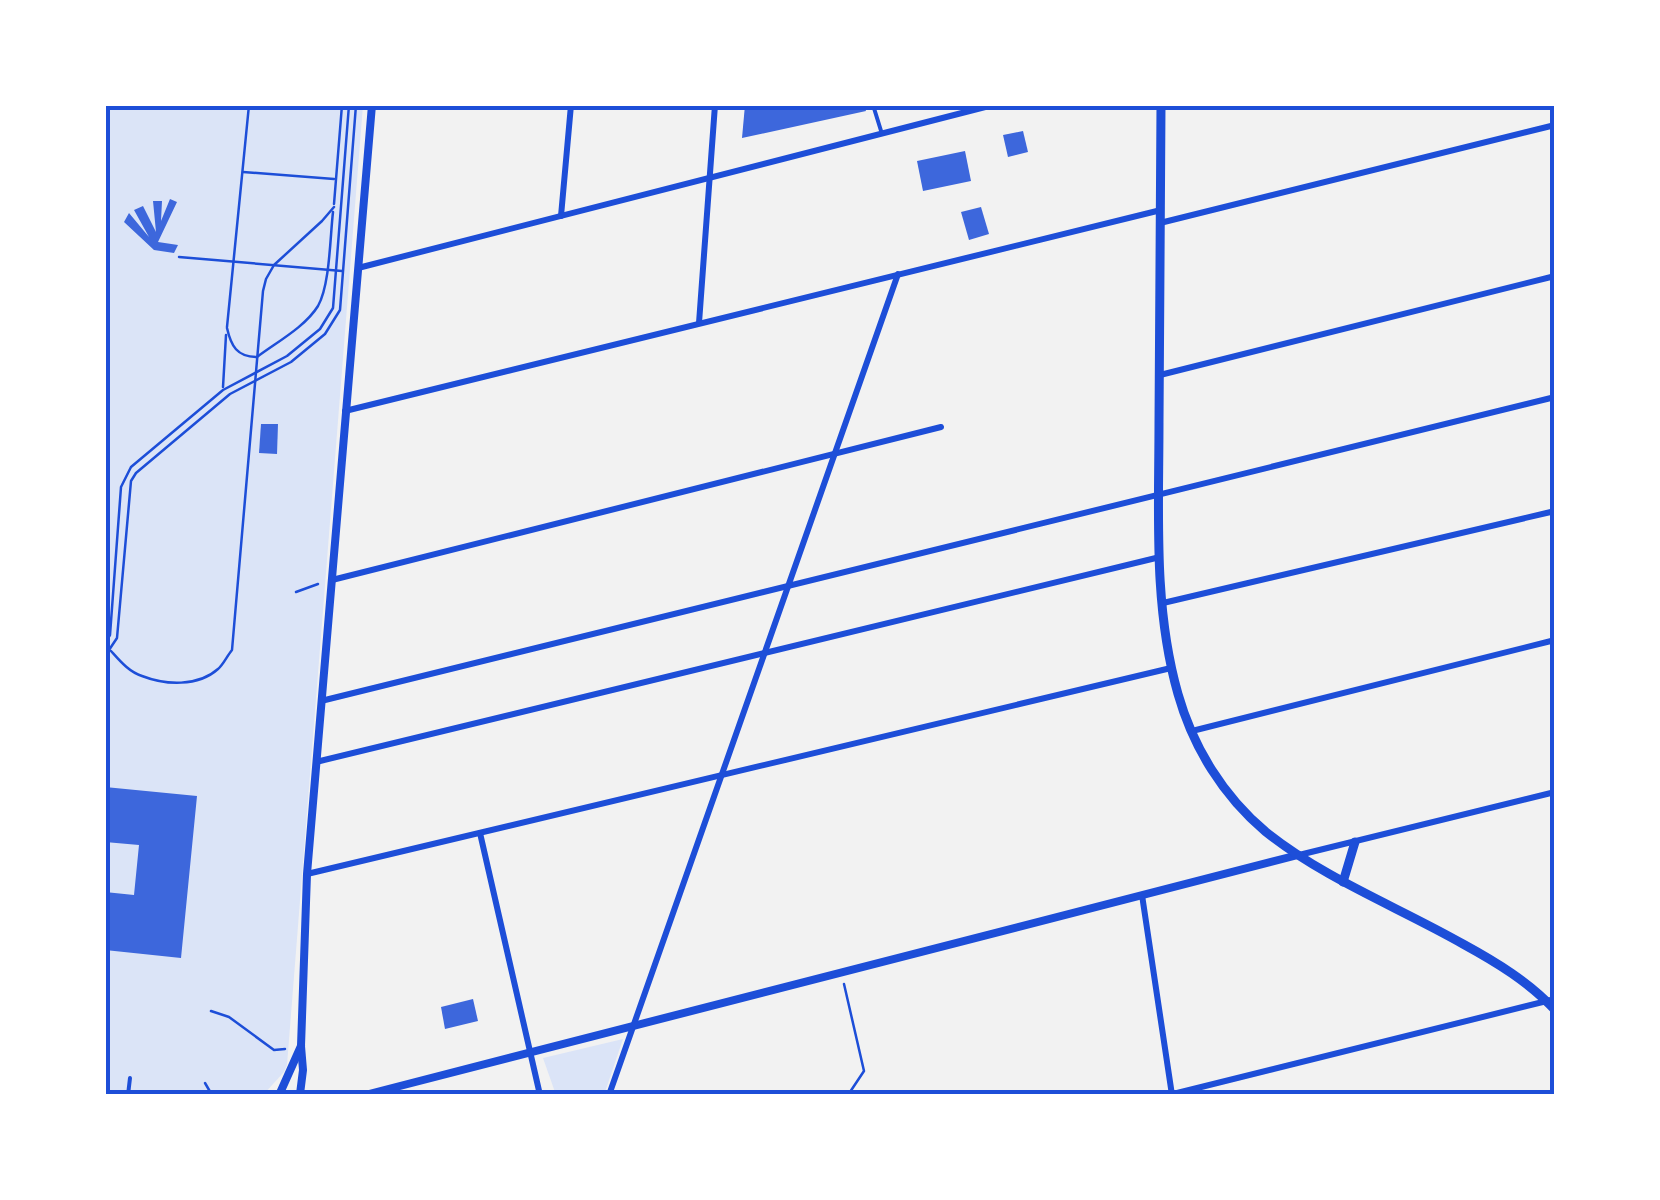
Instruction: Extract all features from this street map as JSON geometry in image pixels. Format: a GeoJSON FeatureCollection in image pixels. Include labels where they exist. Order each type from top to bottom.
{"type":"FeatureCollection","features":[{"type":"Feature","properties":{"kind":"main road"},"geometry":{"type":"LineString","coordinates":[[1161,105],[1160,556],[1171,668],[1190,732],[1210,767],[1257,824],[1343,882],[1487,957],[1551,1000],[1555,1010]]}},
{"type":"Feature","properties":{"kind":"main road"},"geometry":{"type":"LineString","coordinates":[[1343,882],[1354,842]]}},
{"type":"Feature","properties":{"kind":"street"},"geometry":{"type":"LineString","coordinates":[[279,1094],[291,1090],[301,1094],[316,762],[372,105]]}},
{"type":"Feature","properties":{"kind":"street"},"geometry":{"type":"LineString","coordinates":[[562,216],[572,105]]}},
{"type":"Feature","properties":{"kind":"street"},"geometry":{"type":"LineString","coordinates":[[700,324],[715,105]]}},
{"type":"Feature","properties":{"kind":"street"},"geometry":{"type":"LineString","coordinates":[[358,268],[994,105]]}},
{"type":"Feature","properties":{"kind":"street"},"geometry":{"type":"LineString","coordinates":[[1160,223],[1555,125]]}},
{"type":"Feature","properties":{"kind":"street"},"geometry":{"type":"LineString","coordinates":[[345,411],[1161,210]]}},
{"type":"Feature","properties":{"kind":"street"},"geometry":{"type":"LineString","coordinates":[[608,1095],[898,274]]}},
{"type":"Feature","properties":{"kind":"street"},"geometry":{"type":"LineString","coordinates":[[1160,375],[1555,276]]}},
{"type":"Feature","properties":{"kind":"street"},"geometry":{"type":"LineString","coordinates":[[321,701],[1555,397]]}},
{"type":"Feature","properties":{"kind":"street"},"geometry":{"type":"LineString","coordinates":[[332,580],[941,427]]}},
{"type":"Feature","properties":{"kind":"street"},"geometry":{"type":"LineString","coordinates":[[1163,603],[1555,512]]}},
{"type":"Feature","properties":{"kind":"street"},"geometry":{"type":"LineString","coordinates":[[316,762],[1160,556]]}},
{"type":"Feature","properties":{"kind":"street"},"geometry":{"type":"LineString","coordinates":[[1190,732],[1555,640]]}},
{"type":"Feature","properties":{"kind":"street"},"geometry":{"type":"LineString","coordinates":[[308,874],[1171,668]]}},
{"type":"Feature","properties":{"kind":"street"},"geometry":{"type":"LineString","coordinates":[[365,1095],[397,1091],[842,972],[1555,792]]}},
{"type":"Feature","properties":{"kind":"street"},"geometry":{"type":"LineString","coordinates":[[480,833],[540,1095]]}},
{"type":"Feature","properties":{"kind":"street"},"geometry":{"type":"LineString","coordinates":[[1142,895],[1171,1095],[1551,1000]]}},
{"type":"Feature","properties":{"kind":"street"},"geometry":{"type":"LineString","coordinates":[[279,1094],[301,1046]]}},
{"type":"Feature","properties":{"kind":"lane"},"geometry":{"type":"LineString","coordinates":[[873,105],[882,134]]}},
{"type":"Feature","properties":{"kind":"lane"},"geometry":{"type":"LineString","coordinates":[[128,1095],[130,1078]]}},
{"type":"Feature","properties":{"kind":"path"},"geometry":{"type":"LineString","coordinates":[[223,390],[250,105]]}},
{"type":"Feature","properties":{"kind":"path"},"geometry":{"type":"LineString","coordinates":[[257,357],[307,319],[324,291],[342,105]]}},
{"type":"Feature","properties":{"kind":"path"},"geometry":{"type":"LineString","coordinates":[[105,644],[110,635],[124,477],[223,390],[287,356],[320,329],[333,308],[348,105]]}},
{"type":"Feature","properties":{"kind":"path"},"geometry":{"type":"LineString","coordinates":[[105,656],[117,638],[130,481],[230,394],[291,362],[325,334],[340,310],[356,105]]}},
{"type":"Feature","properties":{"kind":"path"},"geometry":{"type":"LineString","coordinates":[[243,172],[336,180]]}},
{"type":"Feature","properties":{"kind":"path"},"geometry":{"type":"LineString","coordinates":[[110,650],[140,676],[183,683],[219,669],[232,650],[263,291],[274,266],[334,207]]}},
{"type":"Feature","properties":{"kind":"path"},"geometry":{"type":"LineString","coordinates":[[180,257],[344,272],[358,268]]}},
{"type":"Feature","properties":{"kind":"path"},"geometry":{"type":"LineString","coordinates":[[227,328],[237,352],[257,357]]}},
{"type":"Feature","properties":{"kind":"path"},"geometry":{"type":"LineString","coordinates":[[296,592],[332,580]]}},
{"type":"Feature","properties":{"kind":"path"},"geometry":{"type":"LineString","coordinates":[[842,972],[864,1070],[848,1095]]}},
{"type":"Feature","properties":{"kind":"path"},"geometry":{"type":"LineString","coordinates":[[210,1012],[229,1017],[274,1050],[301,1046]]}},
{"type":"Feature","properties":{"kind":"path"},"geometry":{"type":"LineString","coordinates":[[204,1082],[212,1095]]}},
{"type":"Feature","properties":{"kind":"shaded area"},"geometry":{"type":"Polygon","coordinates":[[[105,105],[363,105],[287,1065],[263,1095],[105,1095],[105,105]]]}},
{"type":"Feature","properties":{"kind":"shaded area"},"geometry":{"type":"Polygon","coordinates":[[[623,1039],[604,1095],[556,1095],[543,1058],[623,1039]]]}},
{"type":"Feature","properties":{"kind":"building"},"geometry":{"type":"Polygon","coordinates":[[[745,105],[864,105],[866,111],[742,138],[745,105]]]}},
{"type":"Feature","properties":{"kind":"building"},"geometry":{"type":"Polygon","coordinates":[[[1023,131],[1028,152],[1008,157],[1003,135],[1023,131]]]}},
{"type":"Feature","properties":{"kind":"building"},"geometry":{"type":"Polygon","coordinates":[[[965,151],[971,181],[923,191],[917,161],[965,151]]]}},
{"type":"Feature","properties":{"kind":"building"},"geometry":{"type":"Polygon","coordinates":[[[170,199],[177,202],[158,242],[178,245],[174,253],[154,250],[124,222],[129,213],[149,237],[134,210],[143,206],[156,232],[153,201],[162,201],[161,221],[170,199]]]}},
{"type":"Feature","properties":{"kind":"building"},"geometry":{"type":"Polygon","coordinates":[[[981,207],[989,234],[969,240],[961,212],[981,207]]]}},
{"type":"Feature","properties":{"kind":"building"},"geometry":{"type":"Polygon","coordinates":[[[261,424],[278,424],[277,454],[259,453],[261,424]]]}},
{"type":"Feature","properties":{"kind":"building"},"geometry":{"type":"Polygon","coordinates":[[[105,787],[197,796],[181,958],[105,950],[105,892],[134,895],[139,845],[105,842],[105,787]]]}},
{"type":"Feature","properties":{"kind":"building"},"geometry":{"type":"Polygon","coordinates":[[[473,999],[478,1021],[445,1029],[441,1007],[473,999]]]}}]}
